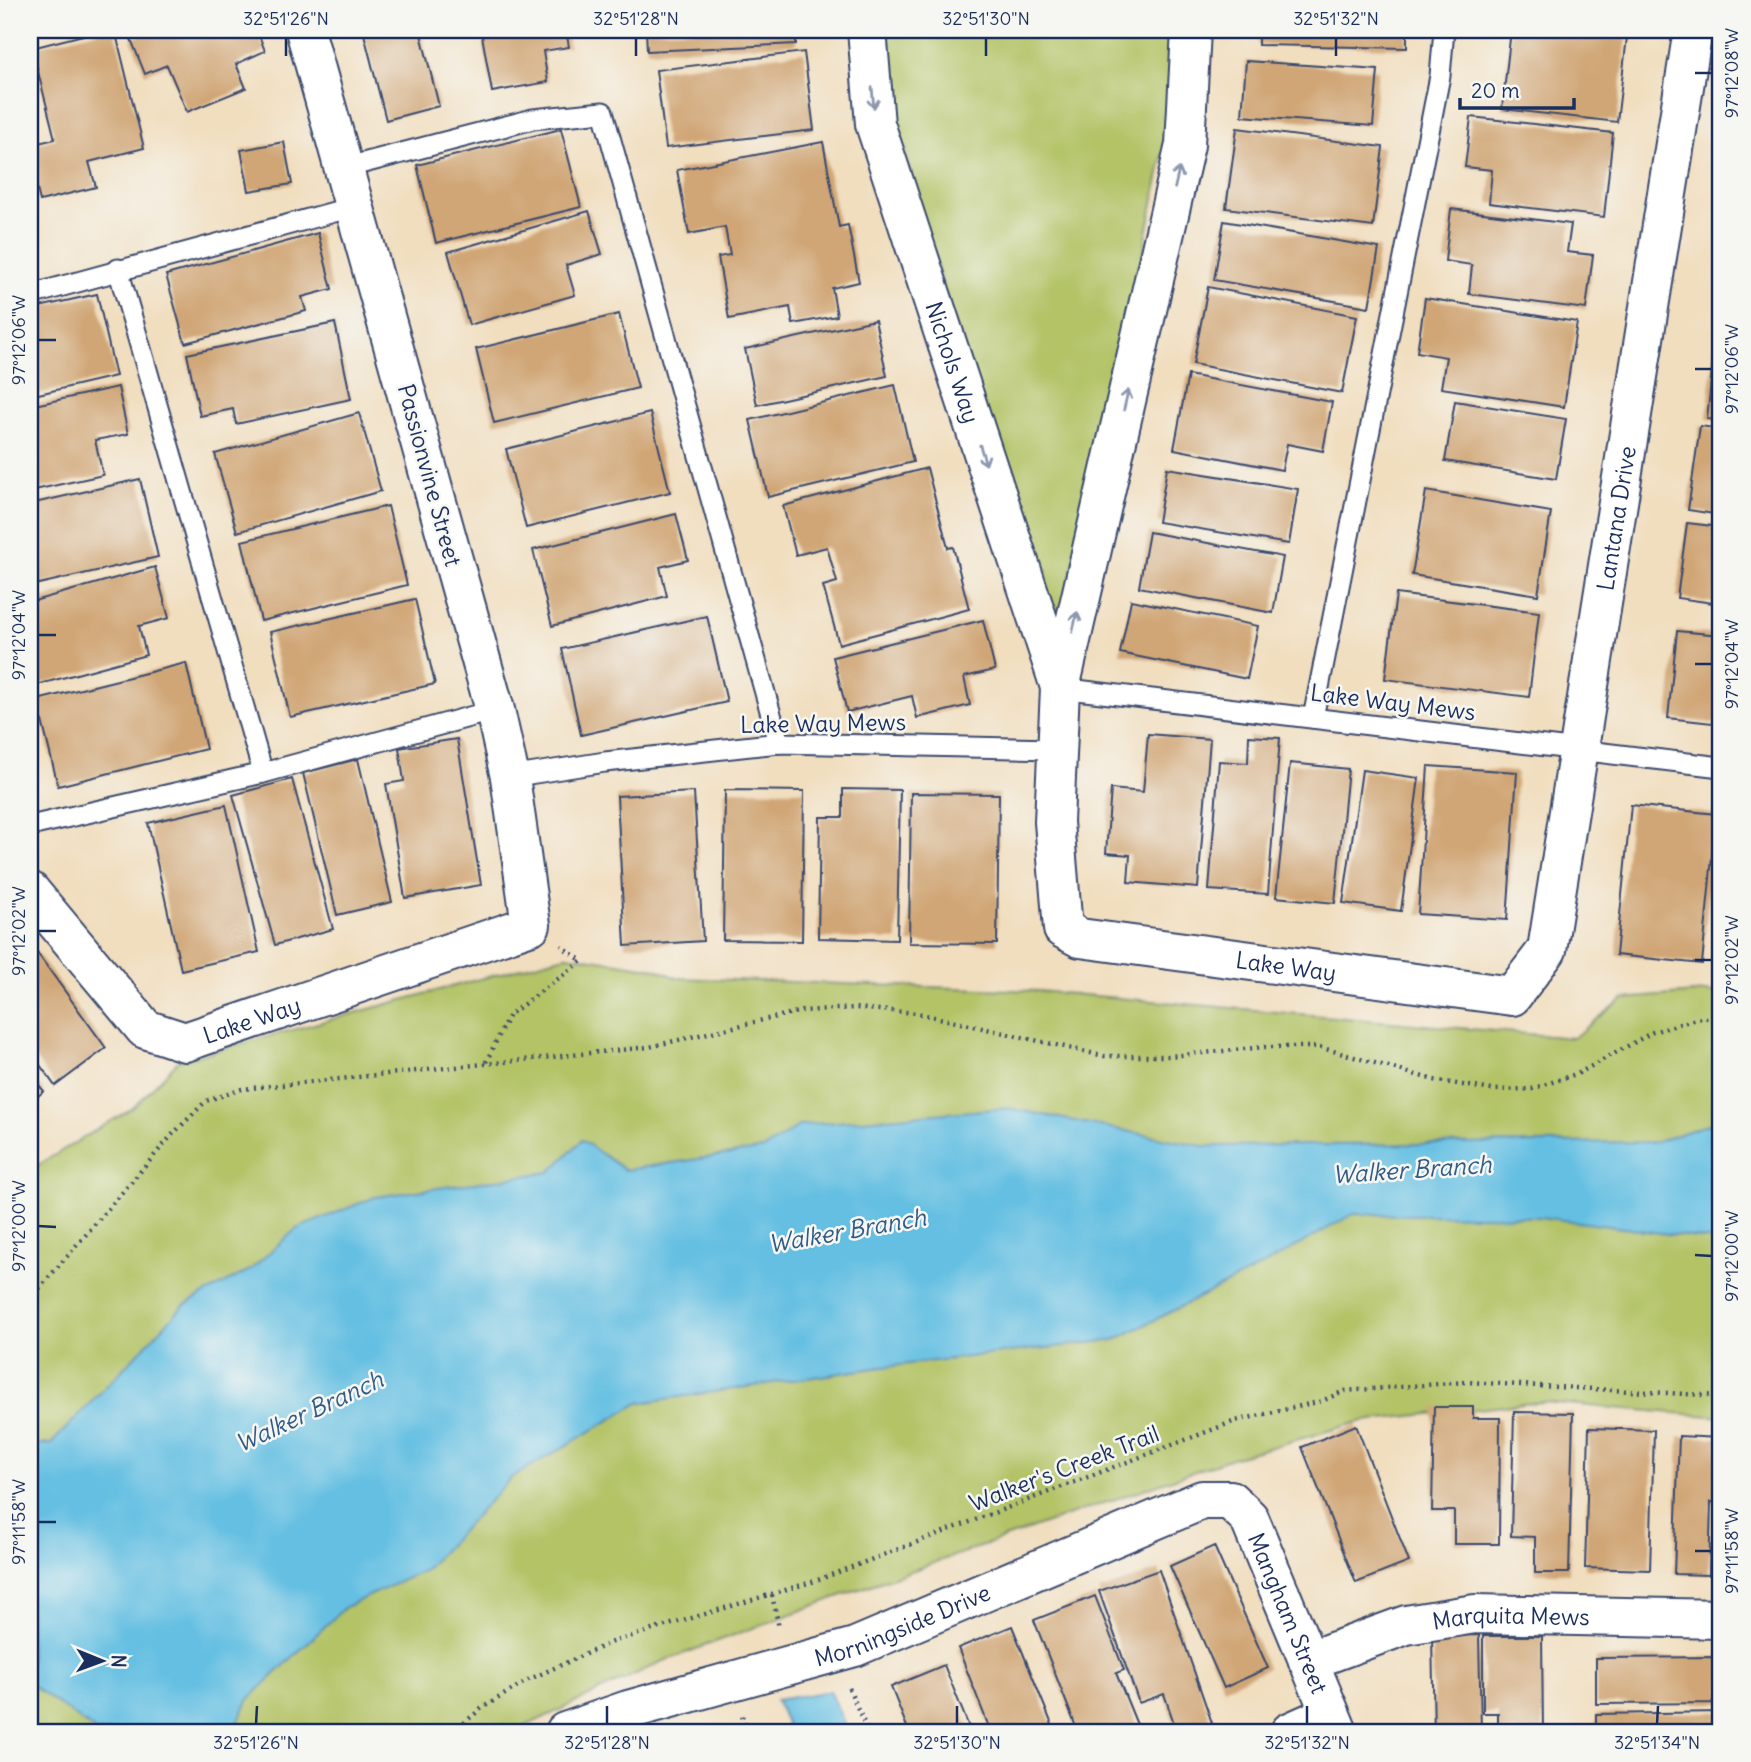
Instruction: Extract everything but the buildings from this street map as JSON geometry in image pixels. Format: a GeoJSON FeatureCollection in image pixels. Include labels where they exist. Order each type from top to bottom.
{"type":"FeatureCollection","features":[{"type":"Feature","properties":{"kind":"street","name":"Passionvine Street"},"geometry":{"type":"LineString","coordinates":[[305,30],[495,710],[510,777],[531,925]]}},
{"type":"Feature","properties":{"kind":"street","name":"Nichols Way"},"geometry":{"type":"LineString","coordinates":[[867,30],[875,124],[1060,688]]}},
{"type":"Feature","properties":{"kind":"street","name":"Nichols Way"},"geometry":{"type":"LineString","coordinates":[[1063,929],[1054,822],[1055,749],[1060,688],[1185,145],[1191,30]]}},
{"type":"Feature","properties":{"kind":"street","name":"Lantana Drive"},"geometry":{"type":"LineString","coordinates":[[1512,996],[1547,950],[1693,30]]}},
{"type":"Feature","properties":{"kind":"street","name":"Lake Way"},"geometry":{"type":"LineString","coordinates":[[30,891],[145,1029],[185,1042],[531,925]]}},
{"type":"Feature","properties":{"kind":"street","name":"Lake Way"},"geometry":{"type":"LineString","coordinates":[[1063,929],[1080,938],[1512,996]]}},
{"type":"Feature","properties":{"kind":"street","name":"Morningside Drive"},"geometry":{"type":"LineString","coordinates":[[565,1732],[628,1710],[855,1647],[1202,1500],[1230,1500]]}},
{"type":"Feature","properties":{"kind":"street","name":"Mangham Street"},"geometry":{"type":"LineString","coordinates":[[1230,1500],[1249,1518],[1334,1723]]}},
{"type":"Feature","properties":{"kind":"street","name":"Marquita Mews"},"geometry":{"type":"LineString","coordinates":[[1308,1661],[1406,1625],[1475,1614],[1721,1619]]}},
{"type":"Feature","properties":{"kind":"street"},"geometry":{"type":"LineString","coordinates":[[1290,1732],[1334,1723]]}},
{"type":"Feature","properties":{"kind":"lane"},"geometry":{"type":"LineString","coordinates":[[1313,718],[1440,76],[1444,30]]}},
{"type":"Feature","properties":{"kind":"lane"},"geometry":{"type":"LineString","coordinates":[[344,168],[533,119],[603,112],[779,743]]}},
{"type":"Feature","properties":{"kind":"lane"},"geometry":{"type":"LineString","coordinates":[[30,295],[356,206]]}},
{"type":"Feature","properties":{"kind":"lane"},"geometry":{"type":"LineString","coordinates":[[118,269],[263,773]]}},
{"type":"Feature","properties":{"kind":"lane","name":"Lake Way Mews"},"geometry":{"type":"LineString","coordinates":[[1060,688],[1721,767]]}},
{"type":"Feature","properties":{"kind":"lane"},"geometry":{"type":"LineString","coordinates":[[30,826],[263,773],[495,710]]}},
{"type":"Feature","properties":{"kind":"lane","name":"Lake Way Mews"},"geometry":{"type":"LineString","coordinates":[[510,777],[605,762],[779,743],[1055,749]]}},
{"type":"Feature","properties":{"kind":"path"},"geometry":{"type":"LineString","coordinates":[[485,1063],[509,1015],[582,961],[531,925]]}},
{"type":"Feature","properties":{"kind":"path"},"geometry":{"type":"LineString","coordinates":[[30,1299],[172,1135],[206,1101],[242,1089],[649,1046],[801,1011],[855,1008],[917,1013],[1104,1056],[1171,1056],[1265,1047],[1319,1046],[1434,1080],[1492,1090],[1532,1089],[1579,1073],[1653,1032],[1696,1018],[1721,1016]]}},
{"type":"Feature","properties":{"kind":"path","name":"Walker's Creek Trail"},"geometry":{"type":"LineString","coordinates":[[453,1732],[482,1708],[530,1679],[612,1642],[815,1581],[1236,1421],[1322,1401],[1344,1391],[1466,1382],[1721,1396]]}},
{"type":"Feature","properties":{"kind":"green space"},"geometry":{"type":"Polygon","coordinates":[[[879,30],[1176,30],[1176,89],[1138,278],[1060,623],[1050,626],[924,227],[883,67],[879,30]]]}},
{"type":"Feature","properties":{"kind":"green space"},"geometry":{"type":"Polygon","coordinates":[[[568,955],[656,969],[677,978],[1039,991],[1573,1038],[1623,999],[1707,992],[1721,994],[1721,1417],[1542,1402],[1363,1421],[1232,1458],[840,1596],[661,1662],[513,1732],[30,1732],[30,1170],[134,1107],[178,1061],[568,955]]]}},
{"type":"Feature","properties":{"kind":"water","name":"Walker Branch"},"geometry":{"type":"Polygon","coordinates":[[[1008,1108],[1204,1146],[1656,1142],[1721,1120],[1721,1241],[1540,1217],[1353,1214],[1264,1265],[1115,1340],[875,1368],[639,1403],[511,1478],[425,1570],[345,1607],[249,1699],[233,1732],[97,1732],[30,1684],[30,1445],[51,1444],[184,1305],[250,1270],[296,1229],[375,1197],[550,1172],[582,1140],[625,1170],[764,1149],[800,1125],[1008,1108]]]}},
{"type":"Feature","properties":{"kind":"water"},"geometry":{"type":"Polygon","coordinates":[[[830,1691],[848,1732],[790,1732],[776,1700],[830,1691]]]}}]}
